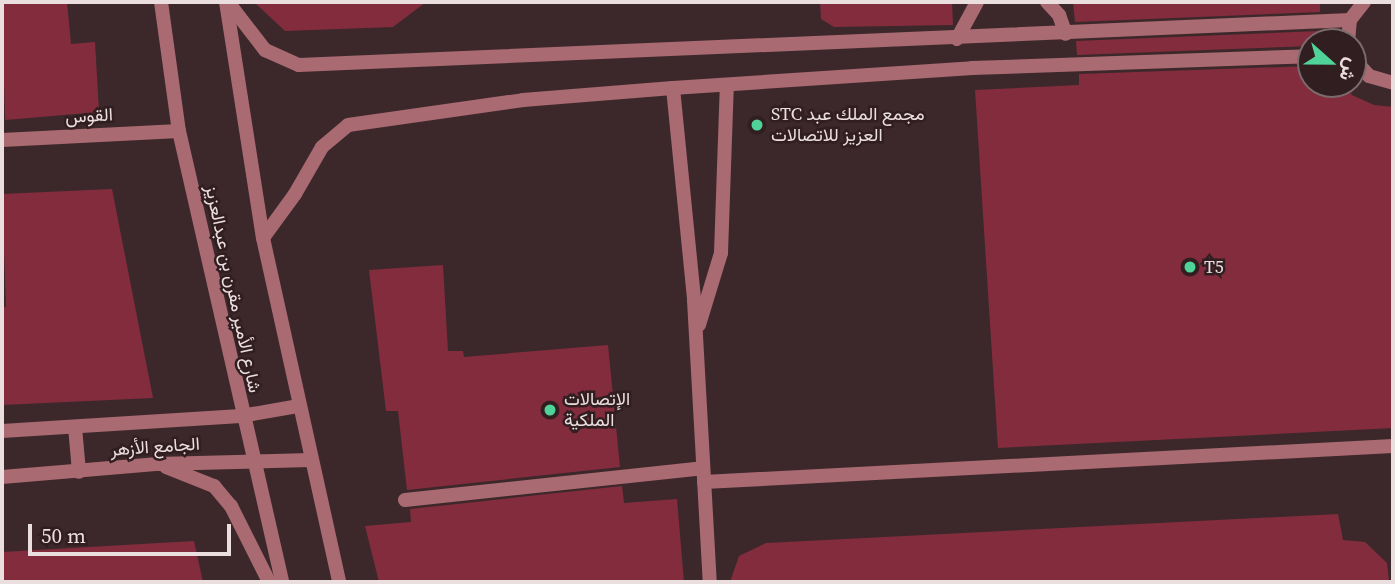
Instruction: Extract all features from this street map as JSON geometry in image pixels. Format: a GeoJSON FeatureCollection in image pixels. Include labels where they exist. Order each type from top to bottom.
{"type":"FeatureCollection","features":[{"type":"Feature","properties":{"kind":"street","name":"شارع الأمير مقرن بن عبدالعزيز"},"geometry":{"type":"LineString","coordinates":[[161,2],[179,131],[241,416],[282,582]]}},
{"type":"Feature","properties":{"kind":"street"},"geometry":{"type":"LineString","coordinates":[[227,2],[265,50],[299,65],[957,39],[1350,20]]}},
{"type":"Feature","properties":{"kind":"street"},"geometry":{"type":"LineString","coordinates":[[227,2],[262,238],[339,582]]}},
{"type":"Feature","properties":{"kind":"street"},"geometry":{"type":"LineString","coordinates":[[957,39],[977,2]]}},
{"type":"Feature","properties":{"kind":"street"},"geometry":{"type":"LineString","coordinates":[[1047,2],[1059,15],[1066,34]]}},
{"type":"Feature","properties":{"kind":"street"},"geometry":{"type":"LineString","coordinates":[[1349,28],[1350,20],[1364,2]]}},
{"type":"Feature","properties":{"kind":"street"},"geometry":{"type":"LineString","coordinates":[[262,238],[295,194],[322,148],[348,125],[523,100],[673,88],[972,68],[1297,56]]}},
{"type":"Feature","properties":{"kind":"street"},"geometry":{"type":"LineString","coordinates":[[1367,74],[1393,83]]}},
{"type":"Feature","properties":{"kind":"street"},"geometry":{"type":"LineString","coordinates":[[696,333],[721,253],[727,85]]}},
{"type":"Feature","properties":{"kind":"street"},"geometry":{"type":"LineString","coordinates":[[673,88],[696,333],[710,582]]}},
{"type":"Feature","properties":{"kind":"street","name":"القوس"},"geometry":{"type":"LineString","coordinates":[[2,140],[179,131]]}},
{"type":"Feature","properties":{"kind":"street","name":"الجامع الأزهر"},"geometry":{"type":"LineString","coordinates":[[2,431],[241,416],[299,406]]}},
{"type":"Feature","properties":{"kind":"street"},"geometry":{"type":"LineString","coordinates":[[75,427],[79,472]]}},
{"type":"Feature","properties":{"kind":"street"},"geometry":{"type":"LineString","coordinates":[[405,500],[703,475],[1393,446]]}},
{"type":"Feature","properties":{"kind":"street","name":"الجامع الأزهر"},"geometry":{"type":"LineString","coordinates":[[2,477],[158,464],[311,460]]}},
{"type":"Feature","properties":{"kind":"street"},"geometry":{"type":"LineString","coordinates":[[158,464],[215,486],[231,506],[269,582]]}},
{"type":"Feature","properties":{"kind":"building"},"geometry":{"type":"Polygon","coordinates":[[[2,2],[67,2],[71,44],[95,42],[99,112],[5,120],[2,2]]]}},
{"type":"Feature","properties":{"kind":"building"},"geometry":{"type":"Polygon","coordinates":[[[254,2],[426,2],[393,27],[285,31],[254,2]]]}},
{"type":"Feature","properties":{"kind":"building"},"geometry":{"type":"Polygon","coordinates":[[[820,2],[952,2],[953,25],[834,27],[821,19],[820,2]]]}},
{"type":"Feature","properties":{"kind":"building"},"geometry":{"type":"Polygon","coordinates":[[[1073,2],[1320,2],[1320,12],[1075,22],[1073,2]]]}},
{"type":"Feature","properties":{"kind":"building"},"geometry":{"type":"Polygon","coordinates":[[[1297,32],[1297,47],[1077,55],[1076,41],[1297,32]]]}},
{"type":"Feature","properties":{"kind":"building","name":"T5"},"geometry":{"type":"Polygon","coordinates":[[[1297,66],[1297,98],[1359,98],[1374,105],[1393,107],[1393,428],[998,448],[975,90],[1079,85],[1079,74],[1297,66]]]}},
{"type":"Feature","properties":{"kind":"building"},"geometry":{"type":"Polygon","coordinates":[[[112,189],[153,398],[2,405],[2,307],[6,307],[2,194],[112,189]]]}},
{"type":"Feature","properties":{"kind":"building"},"geometry":{"type":"Polygon","coordinates":[[[443,265],[448,351],[463,351],[464,357],[608,345],[620,467],[407,490],[398,411],[386,411],[369,270],[443,265]]]}},
{"type":"Feature","properties":{"kind":"building"},"geometry":{"type":"Polygon","coordinates":[[[622,486],[624,503],[677,499],[684,582],[379,582],[365,526],[411,522],[410,509],[622,486]]]}},
{"type":"Feature","properties":{"kind":"building"},"geometry":{"type":"Polygon","coordinates":[[[1338,514],[1343,540],[1365,542],[1387,563],[1389,582],[730,582],[739,556],[766,543],[1338,514]]]}},
{"type":"Feature","properties":{"kind":"building"},"geometry":{"type":"Polygon","coordinates":[[[194,541],[203,582],[2,582],[2,552],[194,541]]]}},
{"type":"Feature","properties":{"kind":"place","name":"STC مجمع الملك عبد العزيز للاتصالات"},"geometry":{"type":"Point","coordinates":[757,125]}},
{"type":"Feature","properties":{"kind":"place","name":"T5"},"geometry":{"type":"Point","coordinates":[1190,267]}},
{"type":"Feature","properties":{"kind":"place","name":"الإتصالات الملكية"},"geometry":{"type":"Point","coordinates":[550,410]}}]}
